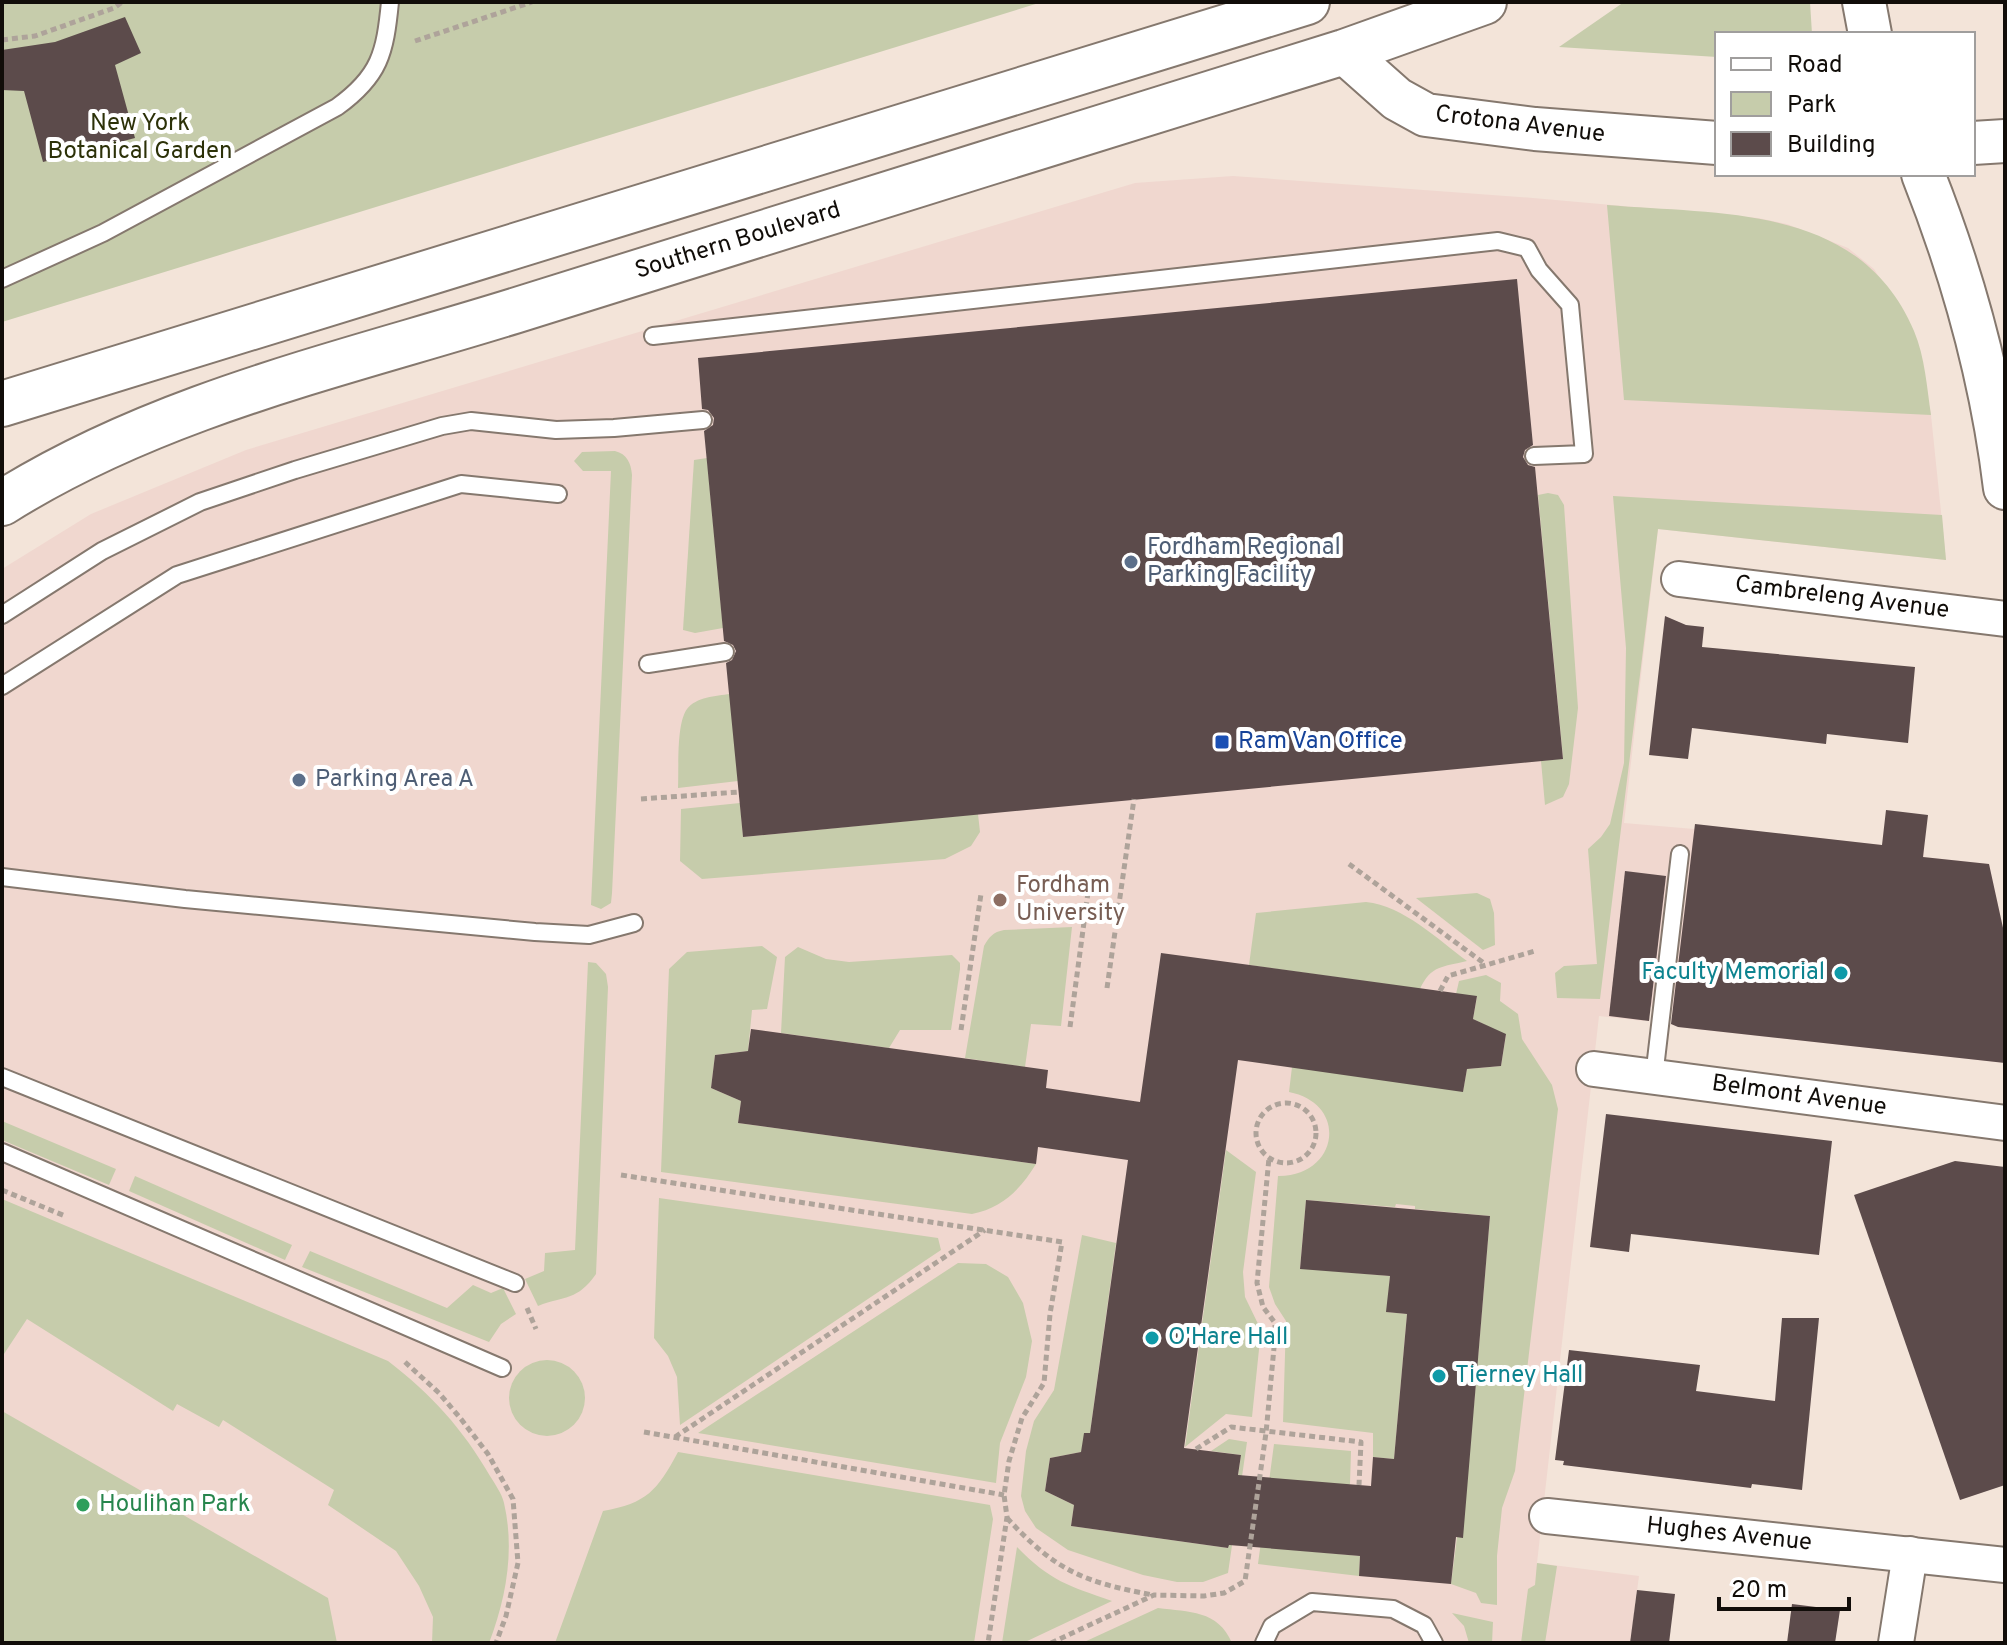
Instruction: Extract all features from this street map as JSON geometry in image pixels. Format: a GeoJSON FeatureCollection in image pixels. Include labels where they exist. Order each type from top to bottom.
{"type":"FeatureCollection","features":[{"type":"Feature","properties":{"kind":"main road"},"geometry":{"type":"LineString","coordinates":[[2,404],[1307,2]]}},
{"type":"Feature","properties":{"kind":"main road","name":"Southern Boulevard"},"geometry":{"type":"LineString","coordinates":[[2,503],[27,487],[130,435],[248,392],[1344,52],[1484,2]]}},
{"type":"Feature","properties":{"kind":"street"},"geometry":{"type":"LineString","coordinates":[[1864,2],[1870,32]]}},
{"type":"Feature","properties":{"kind":"street","name":"Crotona Avenue"},"geometry":{"type":"LineString","coordinates":[[1344,52],[1397,99],[1426,115],[1535,129],[1715,143]]}},
{"type":"Feature","properties":{"kind":"street"},"geometry":{"type":"LineString","coordinates":[[1975,143],[2005,141]]}},
{"type":"Feature","properties":{"kind":"street"},"geometry":{"type":"LineString","coordinates":[[1924,176],[1937,207],[1981,348],[2005,488]]}},
{"type":"Feature","properties":{"kind":"street","name":"Cambreleng Avenue"},"geometry":{"type":"LineString","coordinates":[[1679,579],[2005,619]]}},
{"type":"Feature","properties":{"kind":"street","name":"Belmont Avenue"},"geometry":{"type":"LineString","coordinates":[[1594,1069],[2005,1123]]}},
{"type":"Feature","properties":{"kind":"street","name":"Hughes Avenue"},"geometry":{"type":"LineString","coordinates":[[1547,1516],[2005,1565]]}},
{"type":"Feature","properties":{"kind":"street"},"geometry":{"type":"LineString","coordinates":[[1896,1643],[1910,1554]]}},
{"type":"Feature","properties":{"kind":"lane"},"geometry":{"type":"LineString","coordinates":[[2,279],[103,233],[337,107],[357,93],[380,61],[390,2]]}},
{"type":"Feature","properties":{"kind":"lane"},"geometry":{"type":"LineString","coordinates":[[653,336],[1498,241],[1527,248],[1539,270],[1570,305],[1584,454],[1534,456]]}},
{"type":"Feature","properties":{"kind":"lane"},"geometry":{"type":"LineString","coordinates":[[2,615],[102,551],[200,502],[442,426],[471,421],[556,430],[703,420]]}},
{"type":"Feature","properties":{"kind":"lane"},"geometry":{"type":"LineString","coordinates":[[2,686],[177,575],[461,484],[558,494]]}},
{"type":"Feature","properties":{"kind":"lane"},"geometry":{"type":"LineString","coordinates":[[648,664],[725,652]]}},
{"type":"Feature","properties":{"kind":"lane"},"geometry":{"type":"LineString","coordinates":[[1654,1077],[1680,854]]}},
{"type":"Feature","properties":{"kind":"lane"},"geometry":{"type":"LineString","coordinates":[[2,877],[185,899],[535,932],[589,935],[634,923]]}},
{"type":"Feature","properties":{"kind":"lane"},"geometry":{"type":"LineString","coordinates":[[2,1077],[515,1283]]}},
{"type":"Feature","properties":{"kind":"lane"},"geometry":{"type":"LineString","coordinates":[[2,1152],[502,1368]]}},
{"type":"Feature","properties":{"kind":"lane"},"geometry":{"type":"LineString","coordinates":[[1264,1643],[1272,1626],[1312,1602],[1393,1609],[1424,1625],[1434,1643]]}},
{"type":"Feature","properties":{"kind":"path"},"geometry":{"type":"LineString","coordinates":[[2,40],[35,36],[114,8],[122,2]]}},
{"type":"Feature","properties":{"kind":"path"},"geometry":{"type":"LineString","coordinates":[[385,45],[423,40],[532,2]]}},
{"type":"Feature","properties":{"kind":"path"},"geometry":{"type":"LineString","coordinates":[[641,799],[739,792]]}},
{"type":"Feature","properties":{"kind":"path"},"geometry":{"type":"LineString","coordinates":[[1107,988],[1134,799]]}},
{"type":"Feature","properties":{"kind":"path"},"geometry":{"type":"LineString","coordinates":[[1349,864],[1485,964]]}},
{"type":"Feature","properties":{"kind":"path"},"geometry":{"type":"LineString","coordinates":[[1070,1027],[1089,885]]}},
{"type":"Feature","properties":{"kind":"path"},"geometry":{"type":"LineString","coordinates":[[961,1030],[981,894]]}},
{"type":"Feature","properties":{"kind":"path"},"geometry":{"type":"LineString","coordinates":[[1440,991],[1448,976],[1535,951]]}},
{"type":"Feature","properties":{"kind":"path"},"geometry":{"type":"LineString","coordinates":[[1007,1517],[1033,1545],[1060,1567],[1109,1587],[1154,1595],[1204,1596],[1224,1593],[1245,1581],[1266,1433],[1275,1323],[1263,1307],[1257,1283],[1269,1158],[1257,1141],[1256,1130],[1263,1113],[1279,1104],[1288,1103],[1306,1110],[1313,1117],[1317,1136],[1308,1155],[1289,1164],[1269,1158]]}},
{"type":"Feature","properties":{"kind":"path"},"geometry":{"type":"LineString","coordinates":[[621,1175],[1062,1242],[1050,1314],[1044,1383],[1022,1418],[1009,1461],[1004,1495],[1007,1517],[988,1643]]}},
{"type":"Feature","properties":{"kind":"path"},"geometry":{"type":"LineString","coordinates":[[2,1190],[73,1220]]}},
{"type":"Feature","properties":{"kind":"path"},"geometry":{"type":"LineString","coordinates":[[675,1437],[986,1230]]}},
{"type":"Feature","properties":{"kind":"path"},"geometry":{"type":"LineString","coordinates":[[393,1357],[406,1363],[461,1419],[488,1454],[513,1499],[518,1563],[506,1616],[496,1643]]}},
{"type":"Feature","properties":{"kind":"path"},"geometry":{"type":"LineString","coordinates":[[1196,1449],[1231,1427],[1361,1442],[1359,1485]]}},
{"type":"Feature","properties":{"kind":"path"},"geometry":{"type":"LineString","coordinates":[[644,1432],[1004,1495]]}},
{"type":"Feature","properties":{"kind":"path"},"geometry":{"type":"LineString","coordinates":[[1051,1643],[1154,1595]]}},
{"type":"Feature","properties":{"kind":"shaded area","name":"Fordham University"},"geometry":{"type":"Polygon","coordinates":[[[1233,176],[1533,198],[1758,218],[1787,224],[1848,248],[1874,269],[1914,332],[1931,415],[1946,560],[1658,529],[1624,823],[1694,829],[1700,825],[1882,845],[1924,850],[1924,857],[1989,864],[2005,937],[2005,1063],[1678,1027],[1673,1009],[1646,1006],[1644,1021],[1599,1016],[1537,1563],[1639,1576],[1630,1643],[2,1643],[2,569],[91,514],[246,450],[1135,183],[1233,176]]]}},
{"type":"Feature","properties":{"kind":"green space","name":"New York Botanical Garden"},"geometry":{"type":"Polygon","coordinates":[[[2,2],[1042,2],[2,322],[2,2]]]}},
{"type":"Feature","properties":{"kind":"green space"},"geometry":{"type":"Polygon","coordinates":[[[1624,2],[1810,2],[1812,32],[1715,32],[1715,57],[1559,47],[1624,2]]]}},
{"type":"Feature","properties":{"kind":"green space"},"geometry":{"type":"Polygon","coordinates":[[[1607,205],[1696,211],[1784,224],[1824,238],[1860,259],[1890,290],[1914,331],[1923,362],[1931,415],[1624,400],[1607,205]]]}},
{"type":"Feature","properties":{"kind":"green space"},"geometry":{"type":"Polygon","coordinates":[[[615,451],[628,460],[632,475],[612,893],[611,903],[601,909],[591,905],[611,471],[583,471],[574,461],[582,452],[615,451]]]}},
{"type":"Feature","properties":{"kind":"green space"},"geometry":{"type":"Polygon","coordinates":[[[707,458],[723,628],[695,633],[683,630],[694,460],[707,458]]]}},
{"type":"Feature","properties":{"kind":"green space"},"geometry":{"type":"Polygon","coordinates":[[[1538,495],[1558,495],[1564,505],[1578,708],[1569,784],[1563,797],[1545,805],[1541,761],[1563,758],[1538,495]]]}},
{"type":"Feature","properties":{"kind":"green space"},"geometry":{"type":"Polygon","coordinates":[[[1613,496],[1942,515],[1946,560],[1658,529],[1600,999],[1557,998],[1555,973],[1564,966],[1597,964],[1588,849],[1610,824],[1624,763],[1626,648],[1613,496]]]}},
{"type":"Feature","properties":{"kind":"green space"},"geometry":{"type":"Polygon","coordinates":[[[730,694],[738,781],[678,788],[683,716],[691,705],[701,700],[730,694]]]}},
{"type":"Feature","properties":{"kind":"green space"},"geometry":{"type":"Polygon","coordinates":[[[740,803],[743,837],[978,814],[980,832],[971,846],[945,859],[702,879],[680,861],[681,809],[740,803]]]}},
{"type":"Feature","properties":{"kind":"green space"},"geometry":{"type":"Polygon","coordinates":[[[1477,893],[1490,899],[1494,913],[1495,945],[1483,950],[1416,898],[1477,893]]]}},
{"type":"Feature","properties":{"kind":"green space"},"geometry":{"type":"Polygon","coordinates":[[[1366,902],[1407,917],[1467,961],[1433,971],[1420,989],[1249,965],[1256,913],[1366,902]]]}},
{"type":"Feature","properties":{"kind":"green space"},"geometry":{"type":"Polygon","coordinates":[[[1072,927],[1061,1026],[1031,1024],[1025,1067],[965,1058],[984,946],[990,938],[1004,930],[1072,927]]]}},
{"type":"Feature","properties":{"kind":"green space"},"geometry":{"type":"Polygon","coordinates":[[[762,946],[777,957],[767,1009],[752,1010],[748,1051],[715,1055],[711,1088],[741,1101],[738,1123],[1036,1164],[1017,1190],[992,1207],[972,1214],[661,1172],[669,969],[687,952],[762,946]]]}},
{"type":"Feature","properties":{"kind":"green space"},"geometry":{"type":"Polygon","coordinates":[[[798,947],[826,959],[849,962],[952,955],[960,963],[960,969],[951,1030],[900,1030],[889,1048],[781,1033],[785,957],[798,947]]]}},
{"type":"Feature","properties":{"kind":"green space"},"geometry":{"type":"Polygon","coordinates":[[[588,962],[596,963],[606,974],[608,987],[596,1274],[577,1293],[538,1306],[525,1279],[544,1271],[545,1253],[575,1250],[588,962]]]}},
{"type":"Feature","properties":{"kind":"green space"},"geometry":{"type":"Polygon","coordinates":[[[1486,975],[1501,983],[1500,1001],[1518,1014],[1522,1039],[1552,1085],[1558,1109],[1515,1471],[1502,1508],[1497,1556],[1497,1605],[1481,1603],[1476,1593],[1451,1584],[1474,1405],[1490,1216],[1415,1209],[1415,1206],[1396,1204],[1395,1207],[1306,1200],[1300,1268],[1390,1276],[1387,1312],[1407,1314],[1394,1459],[1373,1457],[1373,1433],[1283,1422],[1286,1321],[1269,1287],[1278,1176],[1298,1173],[1314,1165],[1324,1153],[1329,1139],[1328,1124],[1321,1110],[1309,1099],[1289,1092],[1292,1067],[1463,1091],[1467,1069],[1501,1066],[1506,1035],[1473,1019],[1477,997],[1456,994],[1459,981],[1486,975]]]}},
{"type":"Feature","properties":{"kind":"green space"},"geometry":{"type":"Polygon","coordinates":[[[2,1121],[116,1169],[109,1185],[2,1140],[2,1121]]]}},
{"type":"Feature","properties":{"kind":"green space"},"geometry":{"type":"Polygon","coordinates":[[[1226,1150],[1256,1172],[1243,1272],[1245,1297],[1261,1330],[1252,1417],[1226,1414],[1185,1447],[1226,1150]]]}},
{"type":"Feature","properties":{"kind":"green space"},"geometry":{"type":"Polygon","coordinates":[[[135,1176],[292,1245],[285,1260],[129,1191],[135,1176]]]}},
{"type":"Feature","properties":{"kind":"green space"},"geometry":{"type":"Polygon","coordinates":[[[659,1198],[938,1238],[941,1250],[680,1425],[677,1377],[668,1356],[654,1338],[659,1198]]]}},
{"type":"Feature","properties":{"kind":"green space"},"geometry":{"type":"Polygon","coordinates":[[[2,1199],[388,1361],[418,1386],[469,1443],[504,1503],[509,1556],[500,1609],[489,1643],[432,1643],[433,1617],[419,1586],[396,1551],[328,1505],[334,1490],[223,1420],[219,1427],[177,1404],[173,1411],[27,1319],[2,1357],[2,1199]]]}},
{"type":"Feature","properties":{"kind":"green space"},"geometry":{"type":"Polygon","coordinates":[[[1082,1235],[1116,1243],[1090,1433],[1081,1452],[1050,1458],[1045,1491],[1074,1505],[1071,1526],[1228,1548],[1241,1455],[1211,1451],[1229,1439],[1247,1442],[1228,1573],[1203,1582],[1177,1582],[1143,1575],[1068,1550],[1036,1528],[1025,1511],[1021,1496],[1026,1451],[1034,1421],[1054,1390],[1082,1235]]]}},
{"type":"Feature","properties":{"kind":"green space"},"geometry":{"type":"Polygon","coordinates":[[[310,1251],[447,1308],[473,1285],[491,1293],[503,1288],[516,1314],[501,1324],[489,1342],[302,1267],[310,1251]]]}},
{"type":"Feature","properties":{"kind":"green space"},"geometry":{"type":"Polygon","coordinates":[[[958,1263],[986,1264],[1008,1277],[1023,1303],[1032,1341],[1026,1377],[1000,1443],[996,1483],[698,1433],[958,1263]]]}},
{"type":"Feature","properties":{"kind":"green space"},"geometry":{"type":"Polygon","coordinates":[[[540,1360],[554,1360],[568,1366],[579,1377],[585,1398],[582,1413],[574,1425],[554,1436],[540,1436],[526,1430],[515,1419],[509,1405],[509,1391],[515,1377],[526,1366],[540,1360]]]}},
{"type":"Feature","properties":{"kind":"green space","name":"Houlihan Park"},"geometry":{"type":"Polygon","coordinates":[[[2,1411],[328,1598],[337,1643],[2,1643],[2,1411]]]}},
{"type":"Feature","properties":{"kind":"green space"},"geometry":{"type":"Polygon","coordinates":[[[1274,1444],[1351,1451],[1350,1484],[1273,1548],[1360,1556],[1359,1576],[1258,1564],[1274,1444]]]}},
{"type":"Feature","properties":{"kind":"green space"},"geometry":{"type":"Polygon","coordinates":[[[678,1452],[990,1505],[993,1519],[974,1643],[555,1643],[603,1511],[630,1504],[649,1493],[664,1477],[678,1452]]]}},
{"type":"Feature","properties":{"kind":"green space"},"geometry":{"type":"Polygon","coordinates":[[[1017,1547],[1040,1568],[1061,1581],[1112,1601],[1023,1643],[1002,1643],[1017,1547]]]}},
{"type":"Feature","properties":{"kind":"green space"},"geometry":{"type":"Polygon","coordinates":[[[1537,1563],[1557,1566],[1545,1643],[1521,1643],[1528,1589],[1535,1585],[1537,1563]]]}},
{"type":"Feature","properties":{"kind":"green space"},"geometry":{"type":"Polygon","coordinates":[[[1158,1608],[1211,1618],[1226,1632],[1232,1643],[1082,1643],[1158,1608]]]}},
{"type":"Feature","properties":{"kind":"green space"},"geometry":{"type":"Polygon","coordinates":[[[1452,1613],[1493,1622],[1492,1643],[1469,1643],[1464,1626],[1452,1613]]]}},
{"type":"Feature","properties":{"kind":"building"},"geometry":{"type":"Polygon","coordinates":[[[125,17],[141,53],[115,65],[135,138],[43,162],[24,91],[2,90],[2,50],[55,42],[125,17]]]}},
{"type":"Feature","properties":{"kind":"building","name":"Fordham Regional Parking Facility"},"geometry":{"type":"Polygon","coordinates":[[[1517,279],[1533,445],[1525,450],[1523,457],[1528,465],[1535,467],[1563,759],[743,837],[726,663],[732,660],[736,651],[733,645],[724,641],[704,431],[713,425],[714,418],[708,410],[702,409],[698,358],[1517,279]]]}},
{"type":"Feature","properties":{"kind":"building"},"geometry":{"type":"Polygon","coordinates":[[[1665,616],[1686,625],[1704,627],[1702,647],[1915,667],[1908,743],[1827,734],[1826,744],[1692,728],[1688,759],[1649,755],[1665,616]]]}},
{"type":"Feature","properties":{"kind":"building","name":"Faculty Memorial"},"geometry":{"type":"Polygon","coordinates":[[[1886,810],[1928,815],[1923,857],[1989,864],[2005,937],[2005,1063],[1671,1024],[1695,824],[1882,845],[1886,810]]]}},
{"type":"Feature","properties":{"kind":"building"},"geometry":{"type":"Polygon","coordinates":[[[1625,871],[1666,876],[1649,1021],[1609,1016],[1625,871]]]}},
{"type":"Feature","properties":{"kind":"building","name":"O'Hare Hall"},"geometry":{"type":"Polygon","coordinates":[[[1161,953],[1477,996],[1473,1019],[1506,1034],[1501,1066],[1467,1069],[1463,1092],[1238,1060],[1184,1448],[1241,1455],[1238,1475],[1371,1486],[1373,1457],[1394,1459],[1407,1314],[1386,1312],[1390,1276],[1300,1269],[1306,1200],[1490,1216],[1463,1538],[1456,1537],[1451,1584],[1359,1576],[1360,1556],[1229,1545],[1228,1548],[1071,1526],[1074,1505],[1045,1491],[1050,1458],[1081,1452],[1084,1433],[1090,1433],[1128,1160],[1038,1147],[1036,1164],[738,1123],[741,1101],[711,1088],[715,1055],[748,1051],[751,1029],[1048,1070],[1046,1088],[1140,1102],[1161,953]]]}},
{"type":"Feature","properties":{"kind":"building"},"geometry":{"type":"Polygon","coordinates":[[[1606,1114],[1832,1141],[1819,1255],[1631,1234],[1629,1252],[1590,1247],[1606,1114]]]}},
{"type":"Feature","properties":{"kind":"building"},"geometry":{"type":"Polygon","coordinates":[[[1955,1161],[2005,1167],[2005,1485],[1960,1500],[1854,1195],[1955,1161]]]}},
{"type":"Feature","properties":{"kind":"building"},"geometry":{"type":"Polygon","coordinates":[[[1782,1318],[1819,1318],[1802,1490],[1752,1484],[1751,1488],[1563,1465],[1564,1461],[1555,1460],[1569,1350],[1700,1365],[1696,1391],[1775,1401],[1782,1318]]]}},
{"type":"Feature","properties":{"kind":"building"},"geometry":{"type":"Polygon","coordinates":[[[1637,1590],[1675,1594],[1669,1643],[1630,1643],[1637,1590]]]}},
{"type":"Feature","properties":{"kind":"building"},"geometry":{"type":"Polygon","coordinates":[[[1792,1604],[1840,1610],[1835,1643],[1787,1643],[1792,1604]]]}},
{"type":"Feature","properties":{"kind":"place","name":"Fordham Regional Parking Facility"},"geometry":{"type":"Point","coordinates":[1131,562]}},
{"type":"Feature","properties":{"kind":"place","name":"Ram Van Office"},"geometry":{"type":"Point","coordinates":[1222,742]}},
{"type":"Feature","properties":{"kind":"place","name":"Parking Area A"},"geometry":{"type":"Point","coordinates":[299,780]}},
{"type":"Feature","properties":{"kind":"place","name":"Fordham University"},"geometry":{"type":"Point","coordinates":[1000,900]}},
{"type":"Feature","properties":{"kind":"place","name":"Faculty Memorial"},"geometry":{"type":"Point","coordinates":[1841,973]}},
{"type":"Feature","properties":{"kind":"place","name":"O'Hare Hall"},"geometry":{"type":"Point","coordinates":[1152,1338]}},
{"type":"Feature","properties":{"kind":"place","name":"Tierney Hall"},"geometry":{"type":"Point","coordinates":[1439,1376]}},
{"type":"Feature","properties":{"kind":"place","name":"Houlihan Park"},"geometry":{"type":"Point","coordinates":[83,1505]}}]}
